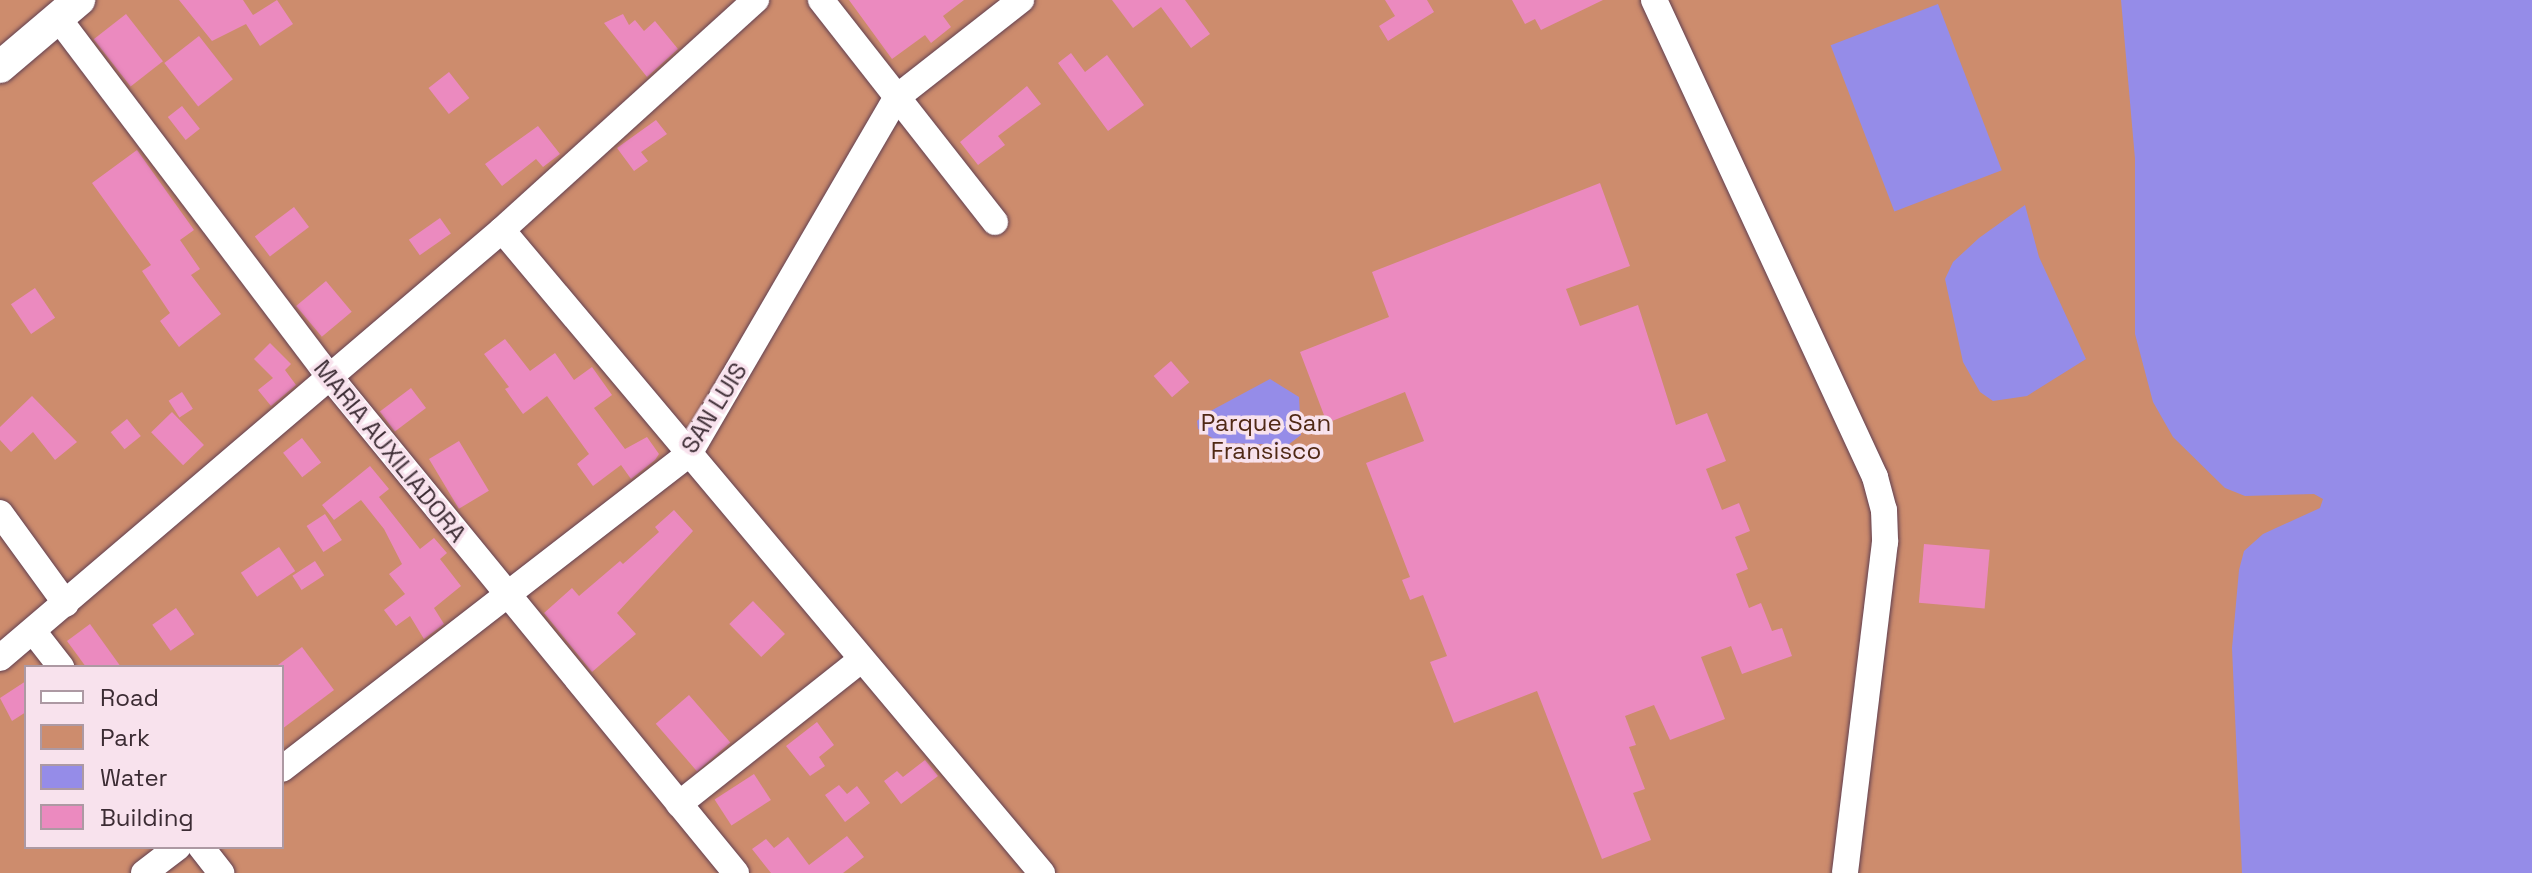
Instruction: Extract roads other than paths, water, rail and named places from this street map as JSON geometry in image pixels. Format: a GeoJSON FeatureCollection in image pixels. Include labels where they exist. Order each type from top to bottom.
{"type":"FeatureCollection","features":[{"type":"Feature","properties":{"kind":"main road"},"geometry":{"type":"LineString","coordinates":[[0,67],[69,9]]}},
{"type":"Feature","properties":{"kind":"street"},"geometry":{"type":"LineString","coordinates":[[0,658],[502,230],[756,0]]}},
{"type":"Feature","properties":{"kind":"street","name":"SAN LUIS"},"geometry":{"type":"LineString","coordinates":[[284,767],[508,598],[689,454],[896,98],[1021,0]]}},
{"type":"Feature","properties":{"kind":"street"},"geometry":{"type":"LineString","coordinates":[[1654,0],[1875,477],[1884,510],[1885,542],[1845,873]]}},
{"type":"Feature","properties":{"kind":"street"},"geometry":{"type":"LineString","coordinates":[[827,8],[995,222]]}},
{"type":"Feature","properties":{"kind":"street","name":"MARIA AUXILIADORA"},"geometry":{"type":"LineString","coordinates":[[69,9],[330,377],[736,873]]}},
{"type":"Feature","properties":{"kind":"street"},"geometry":{"type":"LineString","coordinates":[[502,230],[1042,873]]}},
{"type":"Feature","properties":{"kind":"street"},"geometry":{"type":"LineString","coordinates":[[0,513],[66,604]]}},
{"type":"Feature","properties":{"kind":"street"},"geometry":{"type":"LineString","coordinates":[[33,631],[59,665]]}},
{"type":"Feature","properties":{"kind":"street"},"geometry":{"type":"LineString","coordinates":[[679,804],[862,659]]}},
{"type":"Feature","properties":{"kind":"street"},"geometry":{"type":"LineString","coordinates":[[144,873],[175,849]]}},
{"type":"Feature","properties":{"kind":"street"},"geometry":{"type":"LineString","coordinates":[[203,849],[221,873]]}},
{"type":"Feature","properties":{"kind":"water"},"geometry":{"type":"Polygon","coordinates":[[[2121,0],[2532,0],[2532,873],[2242,873],[2232,648],[2239,570],[2244,551],[2263,534],[2320,508],[2323,499],[2314,494],[2245,496],[2225,488],[2173,437],[2153,402],[2135,334],[2135,159],[2121,0]]]}},
{"type":"Feature","properties":{"kind":"water"},"geometry":{"type":"Polygon","coordinates":[[[1938,4],[2002,170],[1894,211],[1831,45],[1938,4]]]}},
{"type":"Feature","properties":{"kind":"water"},"geometry":{"type":"Polygon","coordinates":[[[2025,205],[2039,257],[2086,359],[2027,396],[1993,401],[1980,392],[1963,362],[1945,279],[1953,262],[1979,238],[2025,205]]]}},
{"type":"Feature","properties":{"kind":"water"},"geometry":{"type":"Polygon","coordinates":[[[1270,379],[1299,397],[1301,435],[1288,445],[1220,443],[1198,429],[1197,421],[1203,415],[1270,379]]]}},
{"type":"Feature","properties":{"kind":"park label","name":"Parque San Fransisco"},"geometry":{"type":"Point","coordinates":[1266,437]}}]}
